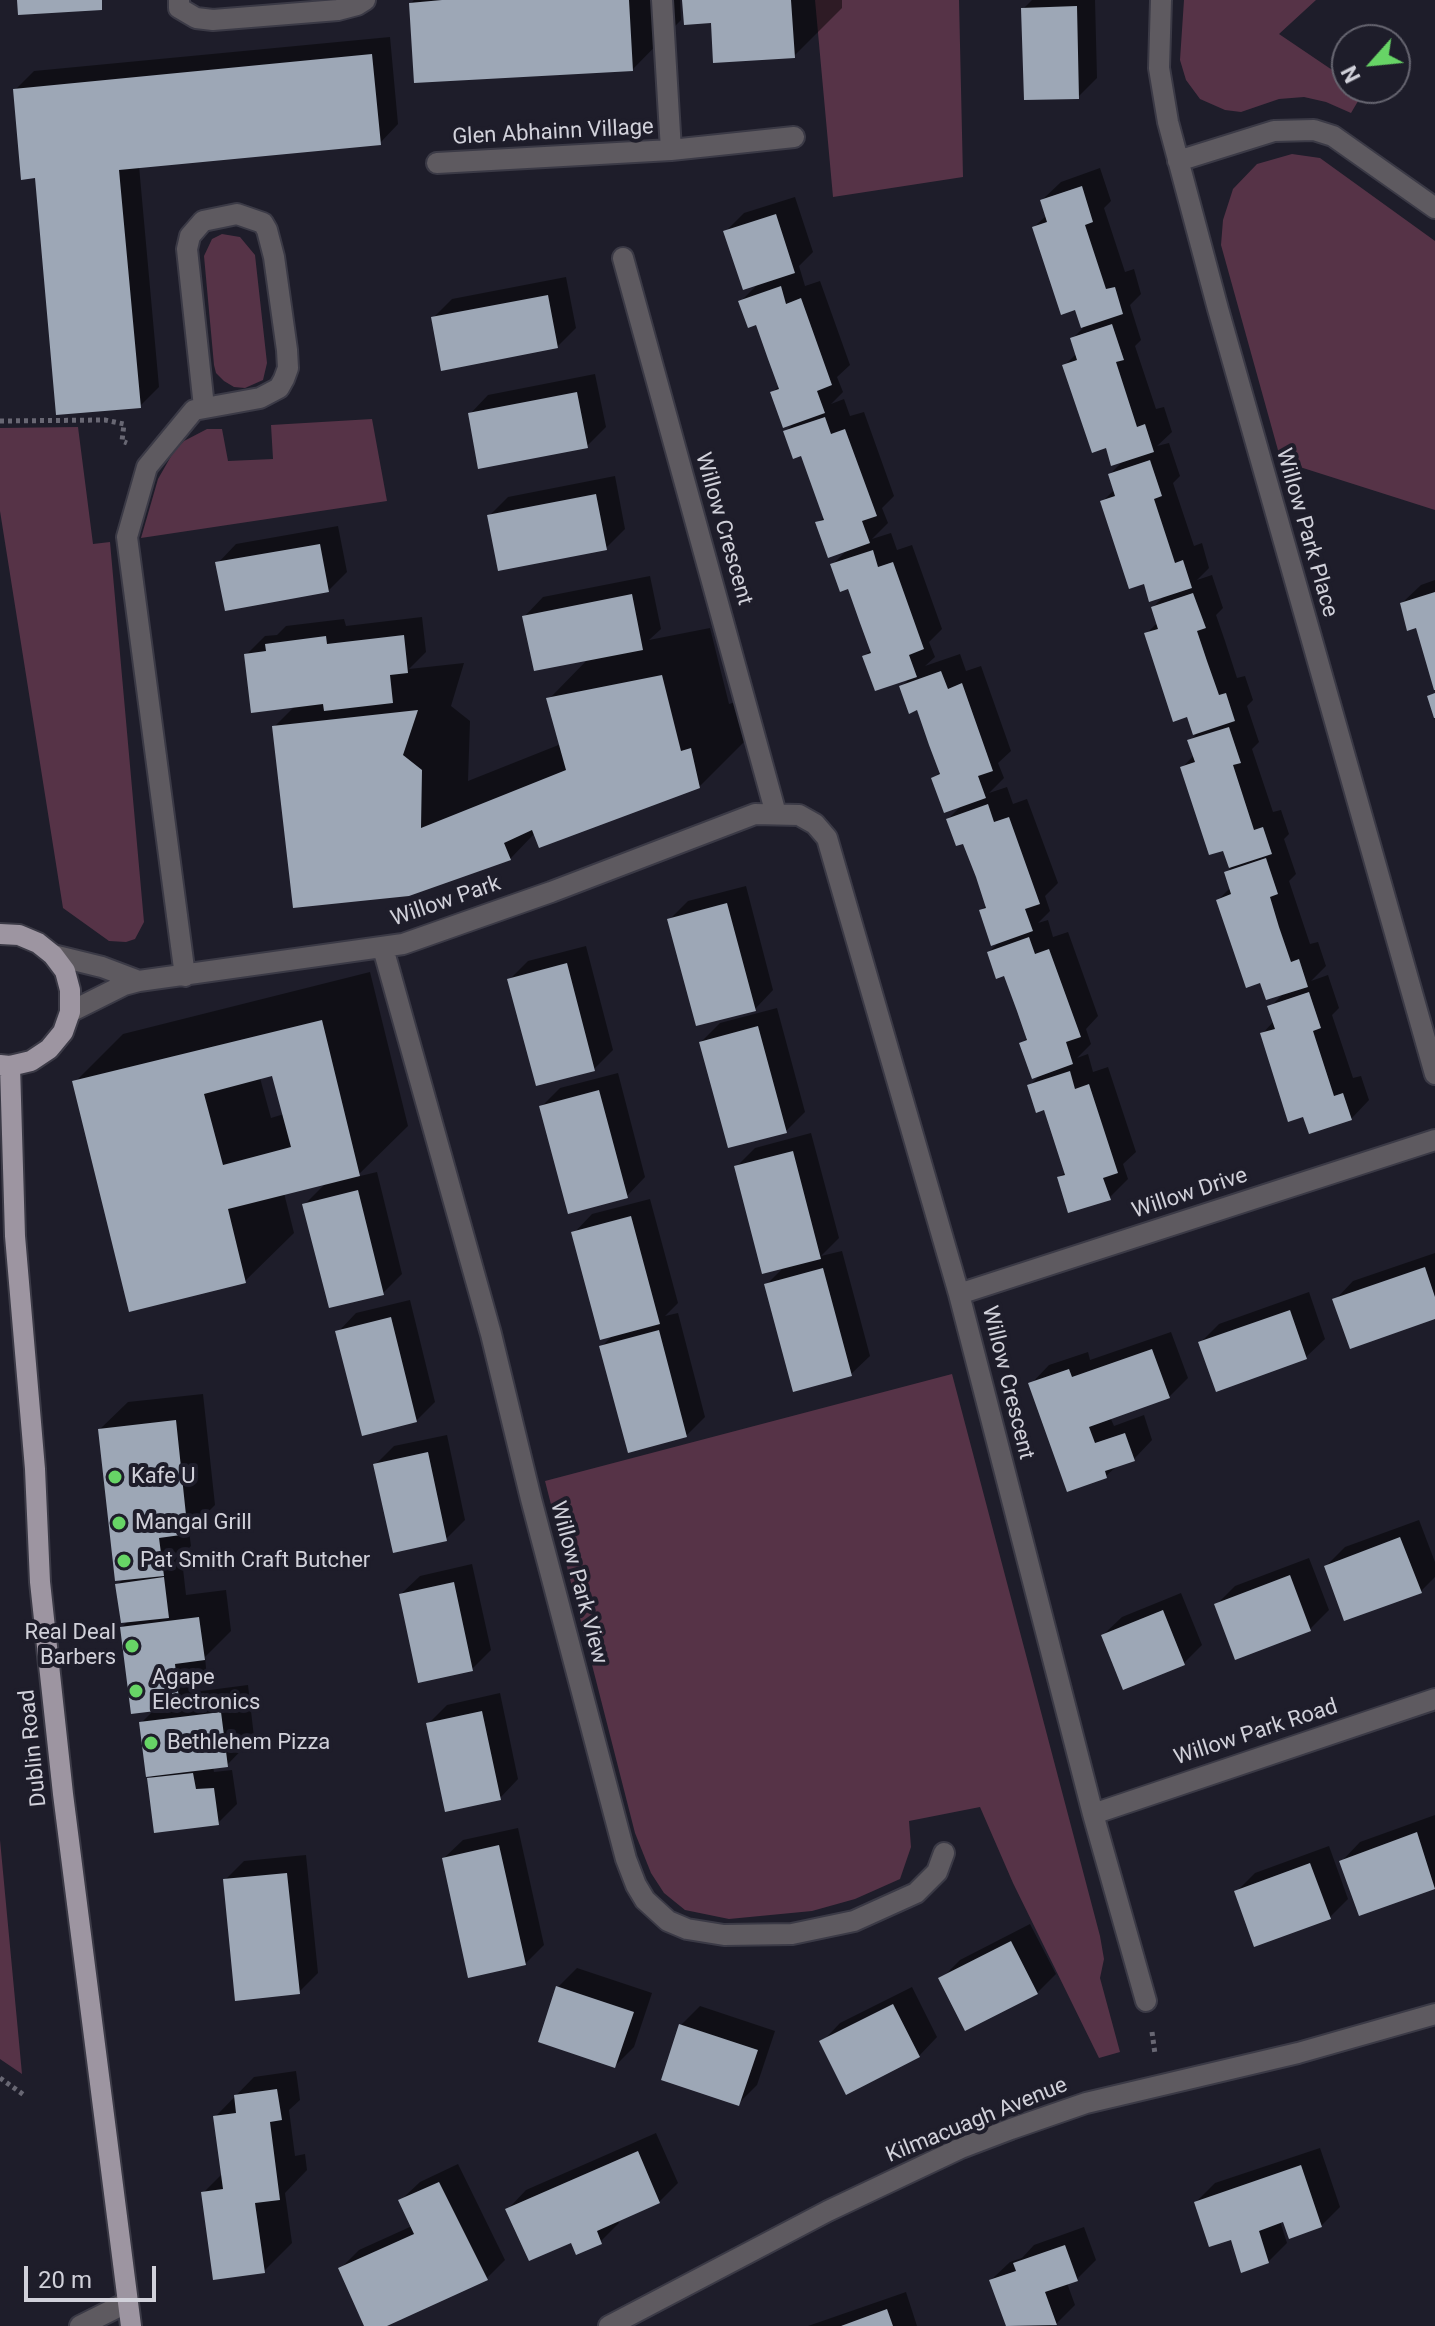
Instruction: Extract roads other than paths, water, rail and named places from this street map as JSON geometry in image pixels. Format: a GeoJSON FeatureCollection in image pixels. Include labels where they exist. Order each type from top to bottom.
{"type":"FeatureCollection","features":[{"type":"Feature","properties":{"kind":"main road"},"geometry":{"type":"LineString","coordinates":[[0,934],[19,935],[38,943],[53,955],[65,971],[70,1012],[63,1032],[49,1049],[31,1061],[5,1066]]}},
{"type":"Feature","properties":{"kind":"main road","name":"Dublin Road"},"geometry":{"type":"LineString","coordinates":[[5,1066],[15,1236],[35,1469],[40,1582],[65,1810],[131,2326]]}},
{"type":"Feature","properties":{"kind":"street"},"geometry":{"type":"LineString","coordinates":[[179,0],[179,8],[196,18],[213,20],[338,10],[365,0]]}},
{"type":"Feature","properties":{"kind":"street","name":"Glen Abhainn Village"},"geometry":{"type":"LineString","coordinates":[[662,0],[671,150]]}},
{"type":"Feature","properties":{"kind":"street","name":"Willow Park Place"},"geometry":{"type":"LineString","coordinates":[[1161,0],[1159,68],[1168,122],[1435,1074]]}},
{"type":"Feature","properties":{"kind":"street"},"geometry":{"type":"LineString","coordinates":[[1178,161],[1274,131],[1314,130],[1333,136],[1435,208]]}},
{"type":"Feature","properties":{"kind":"street","name":"Glen Abhainn Village"},"geometry":{"type":"LineString","coordinates":[[437,163],[671,150],[794,137]]}},
{"type":"Feature","properties":{"kind":"street"},"geometry":{"type":"LineString","coordinates":[[185,976],[127,537],[147,467],[194,410],[260,398],[279,388],[288,368],[274,257],[267,230],[263,223],[237,214],[203,221],[190,236],[187,249],[204,407]]}},
{"type":"Feature","properties":{"kind":"street","name":"Willow Crescent"},"geometry":{"type":"LineString","coordinates":[[623,258],[766,814],[799,815],[815,824],[827,838],[959,1294],[1093,1814],[1146,2001]]}},
{"type":"Feature","properties":{"kind":"street","name":"Willow Park"},"geometry":{"type":"LineString","coordinates":[[139,981],[403,944],[766,814]]}},
{"type":"Feature","properties":{"kind":"street","name":"Willow Park View"},"geometry":{"type":"LineString","coordinates":[[383,948],[491,1334],[626,1859],[645,1900],[668,1921],[687,1929],[724,1935],[792,1934],[854,1921],[916,1893],[937,1872],[944,1853]]}},
{"type":"Feature","properties":{"kind":"street"},"geometry":{"type":"LineString","coordinates":[[53,955],[102,967],[139,981]]}},
{"type":"Feature","properties":{"kind":"street"},"geometry":{"type":"LineString","coordinates":[[70,1012],[124,985],[139,981]]}},
{"type":"Feature","properties":{"kind":"street","name":"Willow Drive"},"geometry":{"type":"LineString","coordinates":[[959,1294],[1435,1140]]}},
{"type":"Feature","properties":{"kind":"street","name":"Willow Park Road"},"geometry":{"type":"LineString","coordinates":[[1093,1814],[1435,1699]]}},
{"type":"Feature","properties":{"kind":"street","name":"Kilmacuagh Avenue"},"geometry":{"type":"LineString","coordinates":[[609,2326],[828,2211],[961,2148],[1086,2103],[1298,2053],[1435,2014]]}},
{"type":"Feature","properties":{"kind":"street"},"geometry":{"type":"LineString","coordinates":[[80,2326],[128,2302]]}},
{"type":"Feature","properties":{"kind":"place","name":"Kafe U"},"geometry":{"type":"Point","coordinates":[115,1477]}},
{"type":"Feature","properties":{"kind":"place","name":"Mangal Grill"},"geometry":{"type":"Point","coordinates":[119,1523]}},
{"type":"Feature","properties":{"kind":"place","name":"Pat Smith Craft Butcher"},"geometry":{"type":"Point","coordinates":[124,1561]}},
{"type":"Feature","properties":{"kind":"place","name":"Real Deal Barbers"},"geometry":{"type":"Point","coordinates":[132,1646]}},
{"type":"Feature","properties":{"kind":"place","name":"Agape Electronics"},"geometry":{"type":"Point","coordinates":[136,1691]}},
{"type":"Feature","properties":{"kind":"place","name":"Bethlehem Pizza"},"geometry":{"type":"Point","coordinates":[151,1743]}}]}
